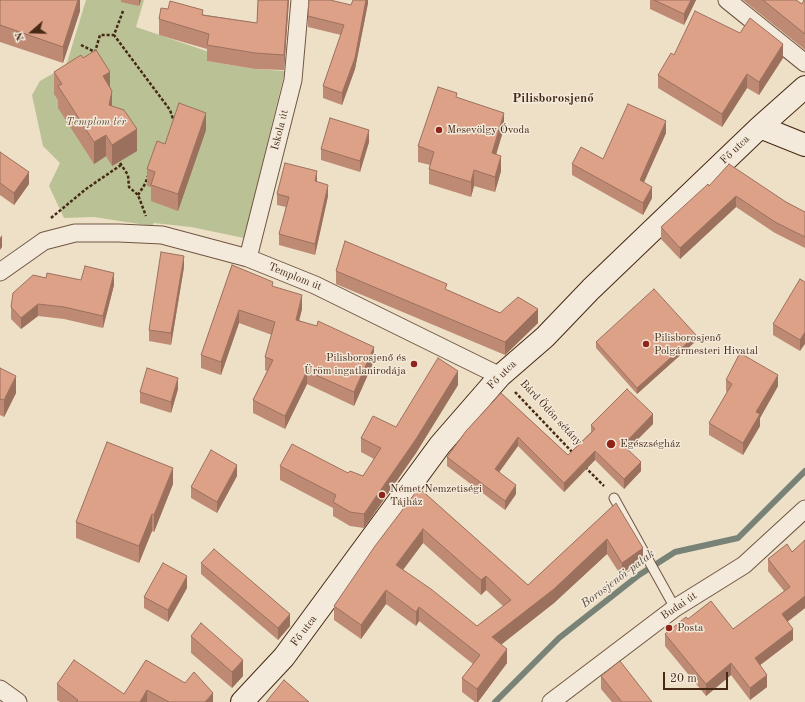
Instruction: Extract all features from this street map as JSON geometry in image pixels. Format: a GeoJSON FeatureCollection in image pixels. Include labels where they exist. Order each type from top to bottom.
{"type":"FeatureCollection","features":[{"type":"Feature","properties":{"kind":"street","name":"Iskola út"},"geometry":{"type":"LineString","coordinates":[[248,258],[293,80],[300,0]]}},
{"type":"Feature","properties":{"kind":"street"},"geometry":{"type":"LineString","coordinates":[[727,0],[805,63]]}},
{"type":"Feature","properties":{"kind":"street","name":"Fő utca"},"geometry":{"type":"LineString","coordinates":[[242,702],[284,657],[440,445],[500,376],[545,337],[592,289],[760,127],[805,87]]}},
{"type":"Feature","properties":{"kind":"street"},"geometry":{"type":"LineString","coordinates":[[760,127],[805,145]]}},
{"type":"Feature","properties":{"kind":"street","name":"Templom út"},"geometry":{"type":"LineString","coordinates":[[0,272],[44,241],[75,233],[120,232],[162,235],[248,258],[315,285],[500,376]]}},
{"type":"Feature","properties":{"kind":"street","name":"Budai út"},"geometry":{"type":"LineString","coordinates":[[550,702],[675,608],[744,565],[805,509]]}},
{"type":"Feature","properties":{"kind":"street"},"geometry":{"type":"LineString","coordinates":[[0,689],[18,702]]}},
{"type":"Feature","properties":{"kind":"lane"},"geometry":{"type":"LineString","coordinates":[[614,498],[675,608]]}},
{"type":"Feature","properties":{"kind":"path"},"geometry":{"type":"LineString","coordinates":[[114,36],[122,11]]}},
{"type":"Feature","properties":{"kind":"path"},"geometry":{"type":"LineString","coordinates":[[81,45],[95,52],[100,35],[114,36],[170,110],[173,119]]}},
{"type":"Feature","properties":{"kind":"path"},"geometry":{"type":"LineString","coordinates":[[46,223],[86,189],[120,164],[128,175],[129,187],[138,195],[145,211]]}},
{"type":"Feature","properties":{"kind":"path"},"geometry":{"type":"LineString","coordinates":[[138,195],[146,184],[150,170]]}},
{"type":"Feature","properties":{"kind":"path","name":"Bárd Ödön sétány"},"geometry":{"type":"LineString","coordinates":[[500,376],[576,457]]}},
{"type":"Feature","properties":{"kind":"path","name":"Bárd Ödön sétány"},"geometry":{"type":"LineString","coordinates":[[582,463],[614,498]]}},
{"type":"Feature","properties":{"kind":"green space","name":"Templom tér"},"geometry":{"type":"Polygon","coordinates":[[[86,0],[144,0],[136,27],[209,52],[207,61],[255,69],[285,71],[244,238],[191,227],[154,223],[152,226],[94,217],[64,218],[49,186],[60,163],[43,146],[32,95],[40,81],[66,66],[86,0]]]}},
{"type":"Feature","properties":{"kind":"building"},"geometry":{"type":"Polygon","coordinates":[[[0,0],[78,0],[63,47],[0,25],[0,0]]]}},
{"type":"Feature","properties":{"kind":"building"},"geometry":{"type":"Polygon","coordinates":[[[258,0],[288,0],[284,55],[255,53],[207,45],[209,34],[159,19],[161,8],[168,9],[170,1],[203,10],[202,15],[257,23],[258,0]]]}},
{"type":"Feature","properties":{"kind":"building"},"geometry":{"type":"Polygon","coordinates":[[[309,0],[330,0],[351,5],[353,0],[366,0],[355,58],[342,93],[323,86],[344,25],[308,16],[309,0]]]}},
{"type":"Feature","properties":{"kind":"building"},"geometry":{"type":"Polygon","coordinates":[[[654,0],[691,0],[684,14],[654,0]]]}},
{"type":"Feature","properties":{"kind":"building"},"geometry":{"type":"Polygon","coordinates":[[[763,0],[796,0],[802,4],[805,0],[805,34],[763,0]]]}},
{"type":"Feature","properties":{"kind":"building"},"geometry":{"type":"Polygon","coordinates":[[[695,11],[740,33],[750,18],[783,44],[759,82],[747,74],[722,114],[658,75],[671,53],[674,55],[695,11]]]}},
{"type":"Feature","properties":{"kind":"building"},"geometry":{"type":"Polygon","coordinates":[[[96,50],[110,72],[103,76],[112,91],[109,105],[124,110],[137,129],[112,145],[106,135],[94,142],[58,86],[62,84],[54,72],[81,55],[83,58],[96,50]]]}},
{"type":"Feature","properties":{"kind":"building"},"geometry":{"type":"Polygon","coordinates":[[[438,87],[457,93],[456,97],[504,113],[492,153],[501,156],[495,177],[474,170],[471,182],[429,169],[434,152],[418,146],[438,87]]]}},
{"type":"Feature","properties":{"kind":"building"},"geometry":{"type":"Polygon","coordinates":[[[179,103],[206,113],[178,194],[151,185],[155,172],[147,169],[157,141],[165,144],[179,103]]]}},
{"type":"Feature","properties":{"kind":"building"},"geometry":{"type":"Polygon","coordinates":[[[628,104],[666,121],[640,180],[652,187],[643,203],[572,164],[581,147],[603,159],[628,104]]]}},
{"type":"Feature","properties":{"kind":"building"},"geometry":{"type":"Polygon","coordinates":[[[330,118],[369,130],[360,161],[321,149],[330,118]]]}},
{"type":"Feature","properties":{"kind":"building"},"geometry":{"type":"Polygon","coordinates":[[[0,152],[29,172],[14,193],[0,183],[0,152]]]}},
{"type":"Feature","properties":{"kind":"building"},"geometry":{"type":"Polygon","coordinates":[[[285,163],[317,171],[315,181],[328,185],[315,244],[279,234],[289,197],[277,194],[285,163]]]}},
{"type":"Feature","properties":{"kind":"building"},"geometry":{"type":"Polygon","coordinates":[[[729,164],[786,202],[805,212],[805,237],[775,222],[736,196],[680,248],[661,227],[708,184],[709,186],[729,164]]]}},
{"type":"Feature","properties":{"kind":"building"},"geometry":{"type":"Polygon","coordinates":[[[345,241],[447,284],[445,289],[500,313],[518,297],[538,309],[505,342],[336,271],[345,241]]]}},
{"type":"Feature","properties":{"kind":"building"},"geometry":{"type":"Polygon","coordinates":[[[161,252],[184,256],[171,333],[149,330],[161,252]]]}},
{"type":"Feature","properties":{"kind":"building"},"geometry":{"type":"Polygon","coordinates":[[[232,265],[273,282],[272,286],[302,295],[296,320],[317,326],[318,321],[374,347],[354,392],[307,371],[285,416],[253,400],[273,360],[265,357],[275,322],[239,310],[221,362],[201,355],[232,265]]]}},
{"type":"Feature","properties":{"kind":"building"},"geometry":{"type":"Polygon","coordinates":[[[85,266],[114,273],[103,316],[64,307],[38,304],[21,318],[11,307],[13,293],[33,275],[46,278],[47,273],[81,280],[85,266]]]}},
{"type":"Feature","properties":{"kind":"building"},"geometry":{"type":"Polygon","coordinates":[[[800,279],[805,282],[805,332],[800,340],[773,324],[800,279]]]}},
{"type":"Feature","properties":{"kind":"building","name":"Pilisborosjenő Polgármesteri Hivatal"},"geometry":{"type":"Polygon","coordinates":[[[654,289],[696,335],[637,388],[596,342],[654,289]]]}},
{"type":"Feature","properties":{"kind":"building"},"geometry":{"type":"Polygon","coordinates":[[[740,353],[778,375],[756,412],[760,414],[743,443],[709,423],[732,384],[726,380],[740,353]]]}},
{"type":"Feature","properties":{"kind":"building"},"geometry":{"type":"Polygon","coordinates":[[[438,358],[458,371],[416,439],[364,514],[350,512],[333,502],[336,495],[280,466],[292,444],[348,473],[350,471],[363,476],[381,448],[361,438],[373,416],[396,427],[438,358]]]}},
{"type":"Feature","properties":{"kind":"building"},"geometry":{"type":"Polygon","coordinates":[[[0,368],[16,376],[4,400],[0,399],[0,368]]]}},
{"type":"Feature","properties":{"kind":"building"},"geometry":{"type":"Polygon","coordinates":[[[147,368],[178,378],[171,402],[140,392],[147,368]]]}},
{"type":"Feature","properties":{"kind":"building"},"geometry":{"type":"Polygon","coordinates":[[[627,389],[653,414],[623,445],[641,462],[624,479],[595,451],[564,483],[518,437],[495,469],[516,485],[505,501],[447,457],[466,431],[501,393],[568,455],[595,429],[591,425],[627,389]]]}},
{"type":"Feature","properties":{"kind":"building"},"geometry":{"type":"Polygon","coordinates":[[[107,442],[173,468],[154,515],[152,514],[139,546],[76,522],[107,442]]]}},
{"type":"Feature","properties":{"kind":"building"},"geometry":{"type":"Polygon","coordinates":[[[211,450],[237,465],[217,502],[191,487],[211,450]]]}},
{"type":"Feature","properties":{"kind":"building"},"geometry":{"type":"Polygon","coordinates":[[[419,488],[528,585],[616,503],[643,548],[622,563],[607,539],[554,589],[492,637],[507,649],[477,689],[462,678],[480,655],[419,607],[416,612],[386,590],[361,625],[334,606],[375,546],[419,488]],[[423,529],[396,565],[431,589],[477,626],[511,600],[486,576],[481,580],[423,529]]]}},
{"type":"Feature","properties":{"kind":"building"},"geometry":{"type":"Polygon","coordinates":[[[805,540],[805,596],[782,614],[793,629],[755,658],[767,675],[750,688],[731,663],[706,684],[665,634],[686,617],[688,619],[711,601],[733,629],[790,587],[768,559],[787,544],[792,552],[805,540]]]}},
{"type":"Feature","properties":{"kind":"building"},"geometry":{"type":"Polygon","coordinates":[[[214,549],[290,614],[278,628],[201,563],[214,549]]]}},
{"type":"Feature","properties":{"kind":"building"},"geometry":{"type":"Polygon","coordinates":[[[163,563],[187,576],[168,610],[144,597],[163,563]]]}},
{"type":"Feature","properties":{"kind":"building"},"geometry":{"type":"Polygon","coordinates":[[[201,623],[243,660],[232,672],[191,636],[201,623]]]}},
{"type":"Feature","properties":{"kind":"building"},"geometry":{"type":"Polygon","coordinates":[[[74,660],[124,694],[146,660],[185,683],[194,672],[213,693],[205,702],[169,702],[147,690],[140,702],[76,702],[78,700],[57,684],[74,660]]]}},
{"type":"Feature","properties":{"kind":"building"},"geometry":{"type":"Polygon","coordinates":[[[620,661],[652,702],[622,702],[601,676],[620,661]]]}},
{"type":"Feature","properties":{"kind":"building"},"geometry":{"type":"Polygon","coordinates":[[[284,680],[309,702],[266,702],[284,680]]]}},
{"type":"Feature","properties":{"kind":"waterway","name":"Borosjenői-patak"},"geometry":{"type":"LineString","coordinates":[[495,702],[559,638],[639,575],[675,552],[738,538],[805,471]]}},
{"type":"Feature","properties":{"kind":"place","name":"Mesevölgy Óvoda"},"geometry":{"type":"Point","coordinates":[439,130]}},
{"type":"Feature","properties":{"kind":"place","name":"Pilisborosjenő Polgármesteri Hivatal"},"geometry":{"type":"Point","coordinates":[646,344]}},
{"type":"Feature","properties":{"kind":"place","name":"Pilisborosjenő és Üröm ingatlanirodája"},"geometry":{"type":"Point","coordinates":[414,364]}},
{"type":"Feature","properties":{"kind":"place","name":"Egészségház"},"geometry":{"type":"Point","coordinates":[611,444]}},
{"type":"Feature","properties":{"kind":"place","name":"Német Nemzetiségi Tájház"},"geometry":{"type":"Point","coordinates":[382,495]}},
{"type":"Feature","properties":{"kind":"place","name":"Posta"},"geometry":{"type":"Point","coordinates":[669,628]}},
{"type":"Feature","properties":{"kind":"district","name":"Pilisborosjenő"},"geometry":{"type":"Point","coordinates":[553,99]}}]}
